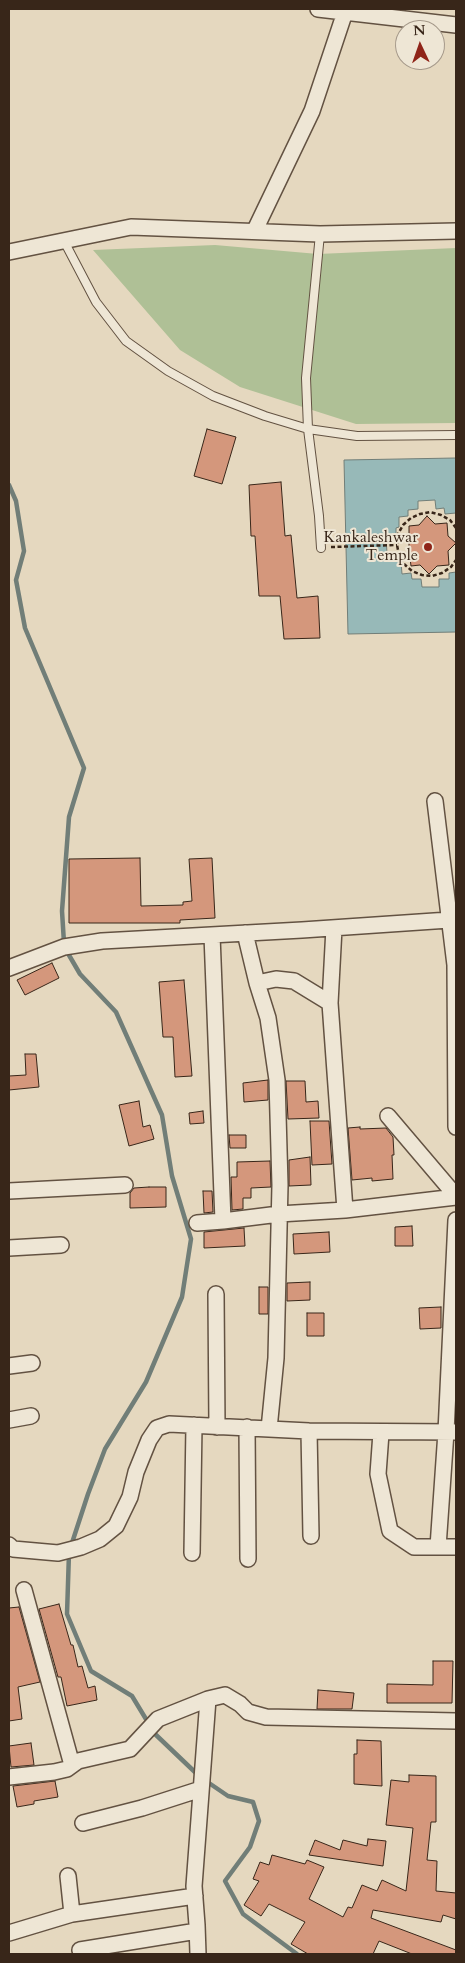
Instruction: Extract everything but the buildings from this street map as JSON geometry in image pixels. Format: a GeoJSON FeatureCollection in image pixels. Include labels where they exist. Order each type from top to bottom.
{"type":"FeatureCollection","features":[{"type":"Feature","properties":{"kind":"street"},"geometry":{"type":"LineString","coordinates":[[318,9],[346,10],[456,25]]}},
{"type":"Feature","properties":{"kind":"street"},"geometry":{"type":"LineString","coordinates":[[255,230],[312,111],[346,10]]}},
{"type":"Feature","properties":{"kind":"street"},"geometry":{"type":"LineString","coordinates":[[9,252],[130,227],[255,230],[320,234],[456,232]]}},
{"type":"Feature","properties":{"kind":"street"},"geometry":{"type":"LineString","coordinates":[[435,801],[455,966],[456,1126]]}},
{"type":"Feature","properties":{"kind":"street"},"geometry":{"type":"LineString","coordinates":[[9,968],[64,947],[102,941],[245,934],[449,920]]}},
{"type":"Feature","properties":{"kind":"street"},"geometry":{"type":"LineString","coordinates":[[334,928],[330,1002],[345,1210]]}},
{"type":"Feature","properties":{"kind":"street"},"geometry":{"type":"LineString","coordinates":[[245,934],[268,1018],[277,1080],[279,1214],[276,1358],[269,1429]]}},
{"type":"Feature","properties":{"kind":"street"},"geometry":{"type":"LineString","coordinates":[[212,935],[223,1221]]}},
{"type":"Feature","properties":{"kind":"street"},"geometry":{"type":"LineString","coordinates":[[257,983],[276,980],[294,981],[330,1002]]}},
{"type":"Feature","properties":{"kind":"street"},"geometry":{"type":"LineString","coordinates":[[388,1116],[456,1197]]}},
{"type":"Feature","properties":{"kind":"street"},"geometry":{"type":"LineString","coordinates":[[9,1191],[125,1185]]}},
{"type":"Feature","properties":{"kind":"street"},"geometry":{"type":"LineString","coordinates":[[197,1223],[279,1214],[345,1210],[456,1197]]}},
{"type":"Feature","properties":{"kind":"street"},"geometry":{"type":"LineString","coordinates":[[438,1547],[451,1432],[456,1220]]}},
{"type":"Feature","properties":{"kind":"street"},"geometry":{"type":"LineString","coordinates":[[9,1248],[61,1245]]}},
{"type":"Feature","properties":{"kind":"street"},"geometry":{"type":"LineString","coordinates":[[216,1294],[217,1427]]}},
{"type":"Feature","properties":{"kind":"street"},"geometry":{"type":"LineString","coordinates":[[9,1366],[32,1363]]}},
{"type":"Feature","properties":{"kind":"street"},"geometry":{"type":"LineString","coordinates":[[9,1420],[31,1416]]}},
{"type":"Feature","properties":{"kind":"street"},"geometry":{"type":"LineString","coordinates":[[9,1545],[13,1549],[58,1553],[81,1547],[100,1539],[116,1526],[130,1497],[136,1472],[149,1440],[157,1428],[169,1424],[309,1431],[451,1432]]}},
{"type":"Feature","properties":{"kind":"street"},"geometry":{"type":"LineString","coordinates":[[192,1552],[194,1425]]}},
{"type":"Feature","properties":{"kind":"street"},"geometry":{"type":"LineString","coordinates":[[247,1427],[248,1559]]}},
{"type":"Feature","properties":{"kind":"street"},"geometry":{"type":"LineString","coordinates":[[309,1431],[310,1536]]}},
{"type":"Feature","properties":{"kind":"street"},"geometry":{"type":"LineString","coordinates":[[381,1433],[378,1474],[390,1531],[414,1547],[456,1548]]}},
{"type":"Feature","properties":{"kind":"street"},"geometry":{"type":"LineString","coordinates":[[24,1590],[72,1765]]}},
{"type":"Feature","properties":{"kind":"street"},"geometry":{"type":"LineString","coordinates":[[9,1777],[67,1769],[78,1761],[130,1748],[158,1719],[208,1699],[225,1695],[240,1704],[248,1712],[266,1716],[454,1719]]}},
{"type":"Feature","properties":{"kind":"street"},"geometry":{"type":"LineString","coordinates":[[198,1954],[194,1886],[208,1699]]}},
{"type":"Feature","properties":{"kind":"street"},"geometry":{"type":"LineString","coordinates":[[83,1823],[142,1808],[201,1789]]}},
{"type":"Feature","properties":{"kind":"street"},"geometry":{"type":"LineString","coordinates":[[68,1876],[72,1914]]}},
{"type":"Feature","properties":{"kind":"street"},"geometry":{"type":"LineString","coordinates":[[9,1933],[72,1914],[195,1896]]}},
{"type":"Feature","properties":{"kind":"street"},"geometry":{"type":"LineString","coordinates":[[81,1954],[80,1950],[197,1931]]}},
{"type":"Feature","properties":{"kind":"lane"},"geometry":{"type":"LineString","coordinates":[[320,234],[306,378],[308,429],[321,548]]}},
{"type":"Feature","properties":{"kind":"lane"},"geometry":{"type":"LineString","coordinates":[[64,241],[96,302],[126,341],[168,370],[212,396],[264,416],[308,429],[357,436],[456,435]]}},
{"type":"Feature","properties":{"kind":"path"},"geometry":{"type":"LineString","coordinates":[[456,528],[450,520],[441,515],[430,512],[420,514],[411,518],[403,525],[398,534],[397,545],[399,555],[404,564],[412,571],[422,575],[432,576],[442,573],[451,567],[456,560]]}},
{"type":"Feature","properties":{"kind":"path"},"geometry":{"type":"LineString","coordinates":[[346,546],[397,545]]}},
{"type":"Feature","properties":{"kind":"green space"},"geometry":{"type":"Polygon","coordinates":[[[215,245],[318,254],[456,248],[456,423],[356,424],[240,387],[180,350],[93,250],[215,245]]]}},
{"type":"Feature","properties":{"kind":"water"},"geometry":{"type":"Polygon","coordinates":[[[456,458],[456,513],[445,514],[444,508],[436,509],[435,500],[418,501],[418,509],[408,510],[408,516],[399,517],[396,537],[386,538],[387,553],[397,553],[398,562],[401,562],[402,574],[411,573],[412,579],[421,579],[422,587],[439,587],[439,579],[449,579],[449,573],[456,572],[456,632],[348,634],[344,460],[456,458]]]}},
{"type":"Feature","properties":{"kind":"waterway"},"geometry":{"type":"LineString","coordinates":[[9,485],[16,501],[24,551],[16,580],[25,628],[84,768],[69,817],[62,911],[64,943]]}},
{"type":"Feature","properties":{"kind":"waterway"},"geometry":{"type":"LineString","coordinates":[[66,950],[80,974],[116,1012],[162,1115],[172,1176],[191,1239],[182,1297],[146,1382],[105,1449],[71,1546]]}},
{"type":"Feature","properties":{"kind":"waterway"},"geometry":{"type":"LineString","coordinates":[[69,1553],[67,1614],[91,1671],[132,1696],[155,1734],[198,1775]]}},
{"type":"Feature","properties":{"kind":"waterway"},"geometry":{"type":"LineString","coordinates":[[206,1781],[228,1796],[253,1802],[259,1821],[250,1847],[225,1881],[243,1914],[297,1954]]}},
{"type":"Feature","properties":{"kind":"place","name":"Kankaleshwar Temple"},"geometry":{"type":"Point","coordinates":[428,547]}}]}
